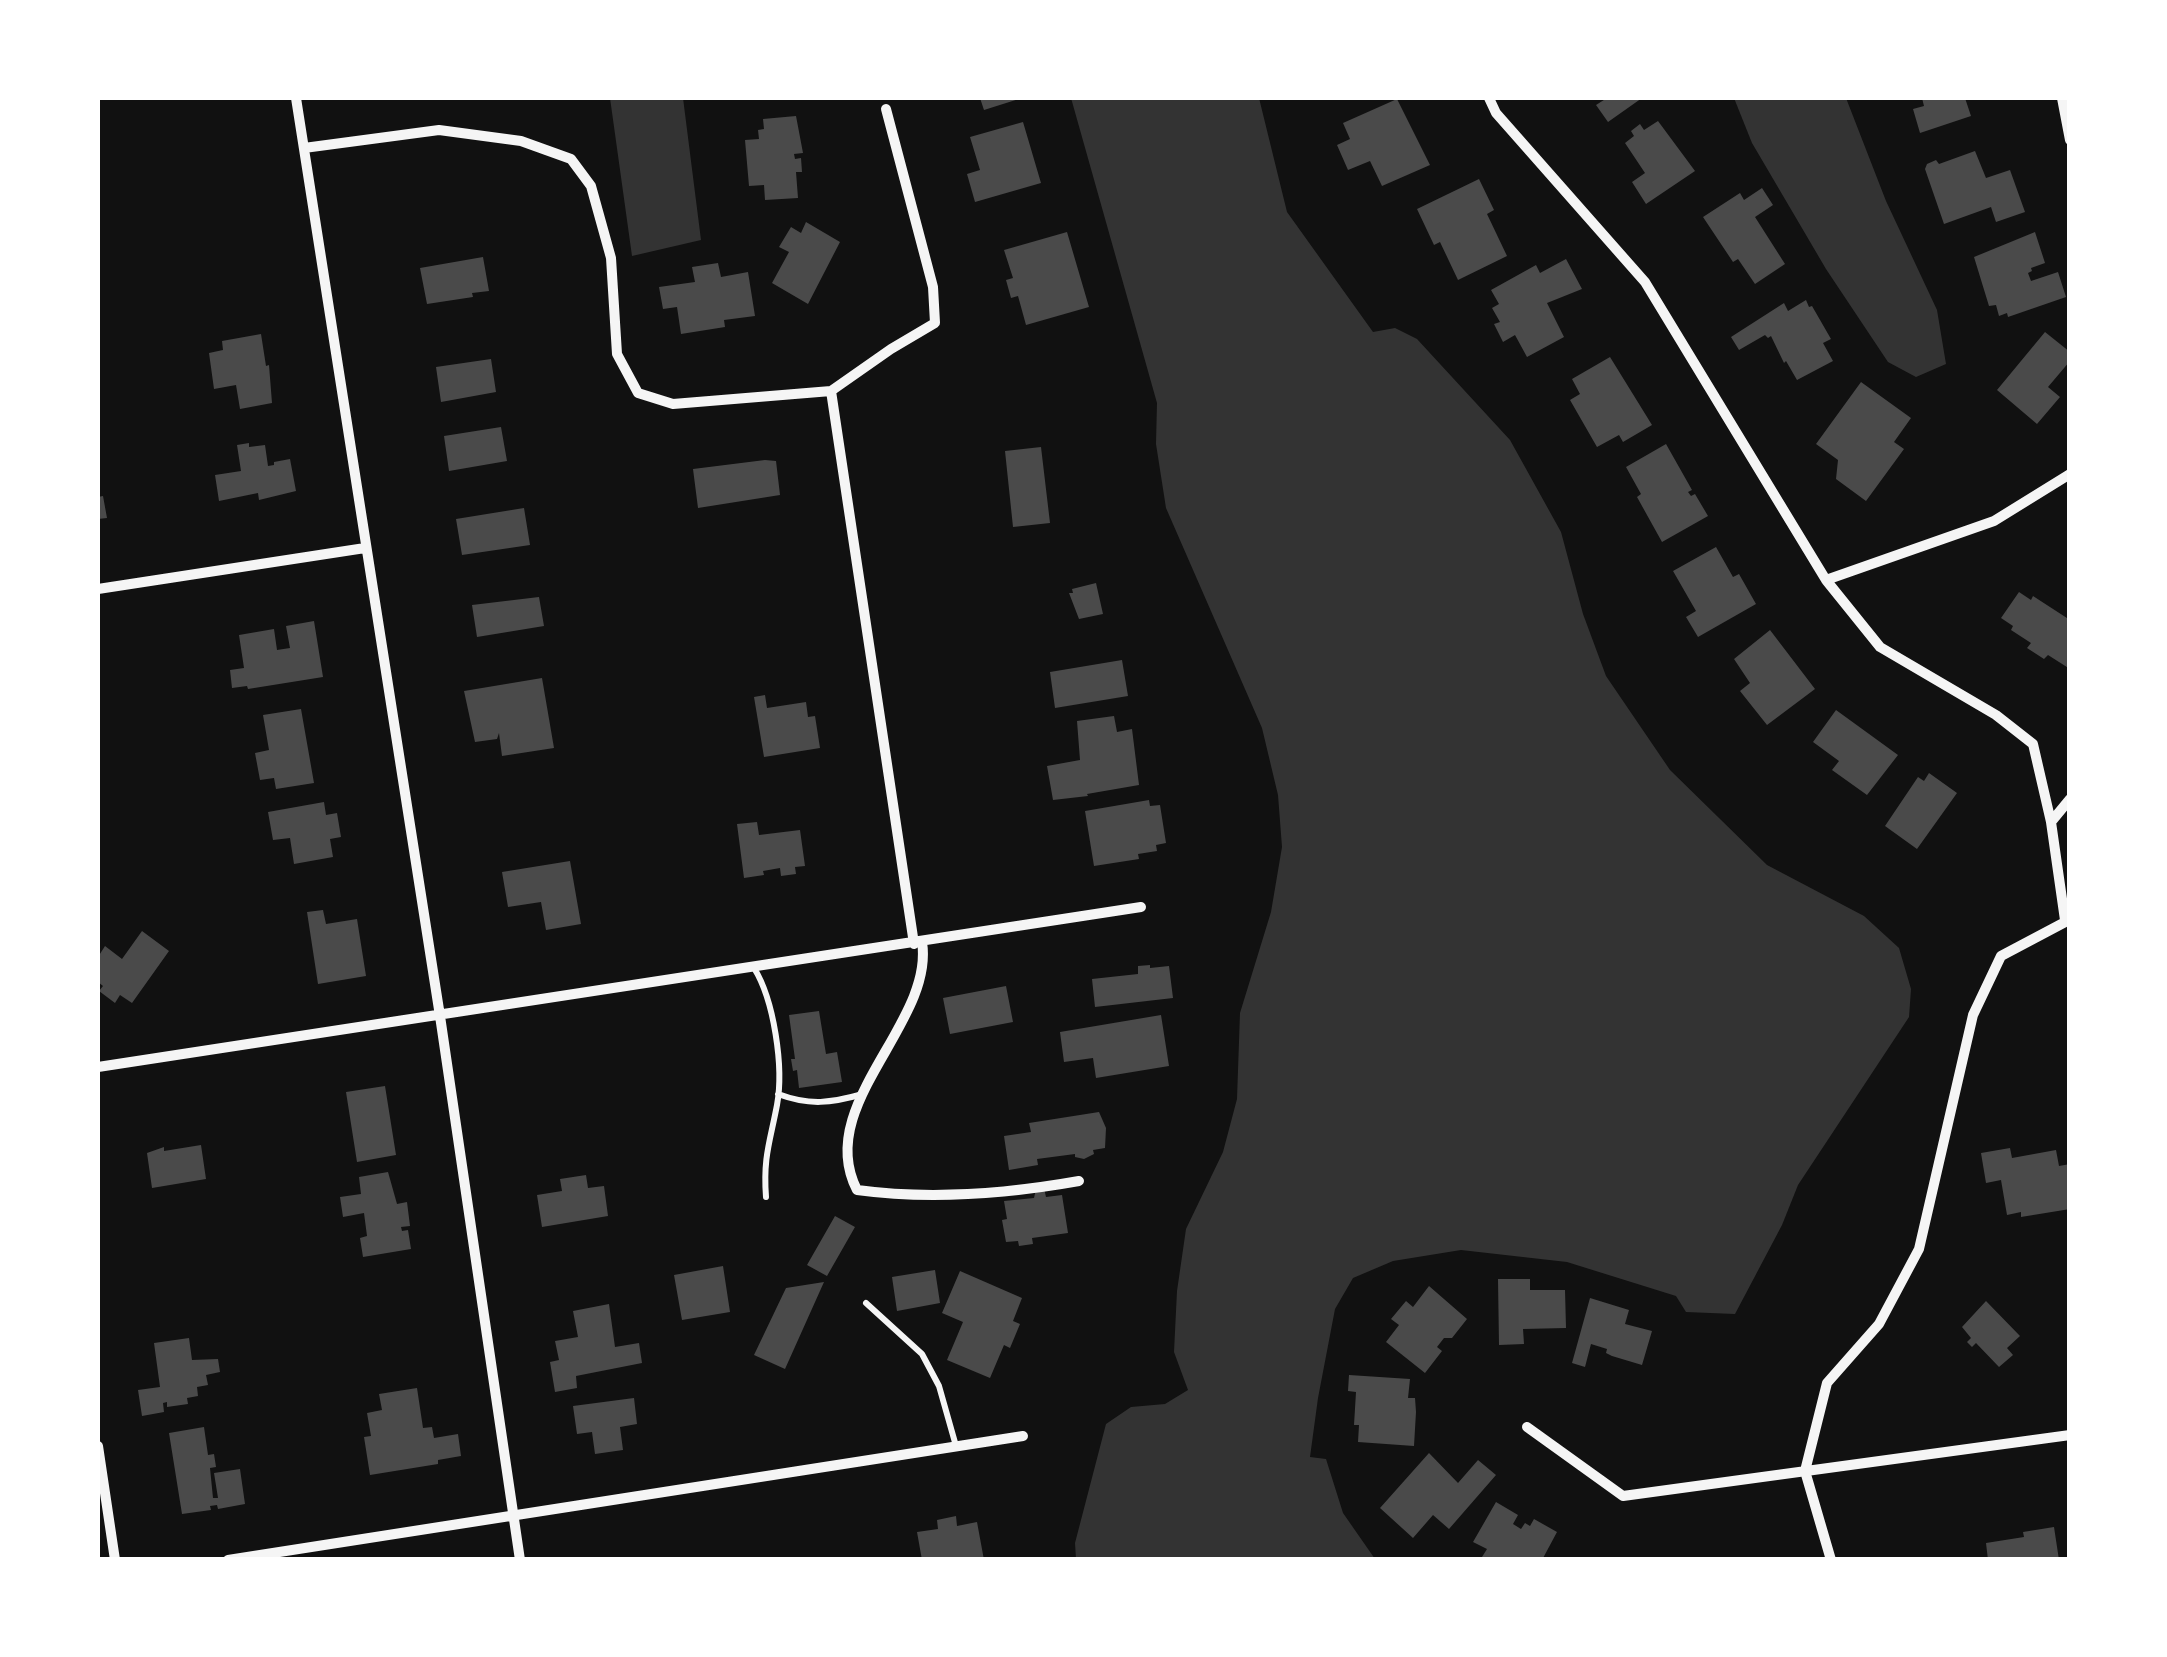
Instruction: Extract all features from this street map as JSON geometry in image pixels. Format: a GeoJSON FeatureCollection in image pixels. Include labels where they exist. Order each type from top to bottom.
{"type":"FeatureCollection","features":[{"type":"Feature","properties":{"kind":"street"},"geometry":{"type":"LineString","coordinates":[[296,98],[440,1016],[520,1560]]}},
{"type":"Feature","properties":{"kind":"street"},"geometry":{"type":"LineString","coordinates":[[1489,98],[1496,113],[1644,282],[1826,580],[1880,647],[1996,715],[2032,744],[2051,822],[2067,920],[2001,956],[1973,1015],[1919,1250],[1879,1324],[1827,1383],[1805,1471],[1831,1560]]}},
{"type":"Feature","properties":{"kind":"street"},"geometry":{"type":"LineString","coordinates":[[2062,98],[2070,140]]}},
{"type":"Feature","properties":{"kind":"street"},"geometry":{"type":"LineString","coordinates":[[304,148],[439,130],[521,141],[571,159],[592,186],[611,258],[617,354],[638,393],[672,404],[832,392],[891,348],[934,323],[933,287],[886,109]]}},
{"type":"Feature","properties":{"kind":"street"},"geometry":{"type":"LineString","coordinates":[[832,392],[918,943],[924,956],[922,976],[863,1094],[848,1137],[848,1172],[857,1190],[895,1194],[1012,1193],[1079,1181]]}},
{"type":"Feature","properties":{"kind":"street"},"geometry":{"type":"LineString","coordinates":[[1826,580],[1994,522],[2070,474]]}},
{"type":"Feature","properties":{"kind":"street"},"geometry":{"type":"LineString","coordinates":[[98,589],[364,548]]}},
{"type":"Feature","properties":{"kind":"street"},"geometry":{"type":"LineString","coordinates":[[2051,822],[2070,799]]}},
{"type":"Feature","properties":{"kind":"street"},"geometry":{"type":"LineString","coordinates":[[98,1067],[1140,907]]}},
{"type":"Feature","properties":{"kind":"street"},"geometry":{"type":"LineString","coordinates":[[1527,1427],[1623,1496],[2070,1435]]}},
{"type":"Feature","properties":{"kind":"street"},"geometry":{"type":"LineString","coordinates":[[228,1560],[1023,1436]]}},
{"type":"Feature","properties":{"kind":"street"},"geometry":{"type":"LineString","coordinates":[[98,1446],[115,1560]]}},
{"type":"Feature","properties":{"kind":"lane"},"geometry":{"type":"LineString","coordinates":[[754,968],[769,1004],[778,1094],[763,1164],[766,1197]]}},
{"type":"Feature","properties":{"kind":"lane"},"geometry":{"type":"LineString","coordinates":[[778,1094],[800,1103],[818,1104],[863,1094]]}},
{"type":"Feature","properties":{"kind":"lane"},"geometry":{"type":"LineString","coordinates":[[866,1303],[922,1354],[939,1386],[956,1446]]}},
{"type":"Feature","properties":{"kind":"shaded area"},"geometry":{"type":"Polygon","coordinates":[[[610,98],[683,98],[701,240],[632,256],[610,98]]]}},
{"type":"Feature","properties":{"kind":"shaded area"},"geometry":{"type":"Polygon","coordinates":[[[1071,98],[1259,98],[1287,212],[1373,332],[1395,328],[1417,339],[1510,440],[1561,532],[1583,614],[1606,676],[1670,770],[1767,865],[1864,916],[1899,948],[1911,989],[1909,1017],[1798,1185],[1782,1225],[1735,1314],[1686,1312],[1676,1296],[1567,1262],[1461,1250],[1393,1261],[1353,1278],[1335,1309],[1310,1457],[1326,1459],[1343,1513],[1375,1559],[1076,1559],[1075,1543],[1106,1424],[1131,1407],[1165,1404],[1188,1390],[1174,1352],[1186,1229],[1223,1152],[1237,1099],[1240,1013],[1271,912],[1282,847],[1278,795],[1262,728],[1166,508],[1156,444],[1157,403],[1071,98]]]}},
{"type":"Feature","properties":{"kind":"shaded area"},"geometry":{"type":"Polygon","coordinates":[[[1734,98],[1846,98],[1886,201],[1937,310],[1946,364],[1916,377],[1888,362],[1826,269],[1752,143],[1734,98]]]}},
{"type":"Feature","properties":{"kind":"building"},"geometry":{"type":"Polygon","coordinates":[[[980,98],[1022,98],[984,110],[980,98]]]}},
{"type":"Feature","properties":{"kind":"building"},"geometry":{"type":"Polygon","coordinates":[[[1607,98],[1642,98],[1608,122],[1596,105],[1607,98]]]}},
{"type":"Feature","properties":{"kind":"building"},"geometry":{"type":"Polygon","coordinates":[[[1922,98],[1965,98],[1971,116],[1920,133],[1913,109],[1924,106],[1922,98]]]}},
{"type":"Feature","properties":{"kind":"building"},"geometry":{"type":"Polygon","coordinates":[[[1397,99],[1430,165],[1382,186],[1370,161],[1348,170],[1337,145],[1350,139],[1343,123],[1397,99]]]}},
{"type":"Feature","properties":{"kind":"building"},"geometry":{"type":"Polygon","coordinates":[[[796,116],[803,153],[794,154],[795,159],[801,158],[802,172],[796,172],[798,198],[765,200],[764,185],[749,186],[745,140],[759,139],[763,119],[796,116]]]}},
{"type":"Feature","properties":{"kind":"building"},"geometry":{"type":"Polygon","coordinates":[[[1658,121],[1695,171],[1646,204],[1632,182],[1645,173],[1625,143],[1640,124],[1644,130],[1658,121]]]}},
{"type":"Feature","properties":{"kind":"building"},"geometry":{"type":"Polygon","coordinates":[[[1023,122],[1041,183],[975,202],[967,174],[980,170],[970,137],[1023,122]]]}},
{"type":"Feature","properties":{"kind":"building"},"geometry":{"type":"Polygon","coordinates":[[[1975,151],[1986,178],[2010,170],[2025,212],[1996,222],[1991,207],[1944,224],[1925,169],[1927,164],[1936,160],[1939,164],[1975,151]]]}},
{"type":"Feature","properties":{"kind":"building"},"geometry":{"type":"Polygon","coordinates":[[[1479,179],[1494,210],[1487,214],[1507,256],[1458,280],[1440,242],[1434,245],[1417,209],[1479,179]]]}},
{"type":"Feature","properties":{"kind":"building"},"geometry":{"type":"Polygon","coordinates":[[[1762,188],[1773,205],[1755,217],[1785,264],[1755,284],[1738,259],[1733,262],[1703,217],[1740,193],[1744,200],[1762,188]]]}},
{"type":"Feature","properties":{"kind":"building"},"geometry":{"type":"Polygon","coordinates":[[[806,222],[840,242],[808,304],[772,283],[789,252],[779,247],[791,227],[801,233],[806,222]]]}},
{"type":"Feature","properties":{"kind":"building"},"geometry":{"type":"Polygon","coordinates":[[[1067,232],[1089,307],[1026,325],[1018,296],[1011,298],[1006,280],[1013,278],[1004,250],[1067,232]]]}},
{"type":"Feature","properties":{"kind":"building"},"geometry":{"type":"Polygon","coordinates":[[[2035,232],[2045,263],[2031,268],[2031,281],[2058,272],[2066,297],[2008,317],[2007,313],[1999,316],[1996,305],[1989,306],[1974,257],[2035,232]]]}},
{"type":"Feature","properties":{"kind":"building"},"geometry":{"type":"Polygon","coordinates":[[[483,257],[489,291],[427,304],[420,268],[483,257]]]}},
{"type":"Feature","properties":{"kind":"building"},"geometry":{"type":"Polygon","coordinates":[[[1566,259],[1582,289],[1547,303],[1564,337],[1527,357],[1515,335],[1503,342],[1494,324],[1500,322],[1492,308],[1499,304],[1491,290],[1536,265],[1540,273],[1566,259]]]}},
{"type":"Feature","properties":{"kind":"building"},"geometry":{"type":"Polygon","coordinates":[[[718,263],[721,277],[748,272],[755,316],[724,320],[725,327],[681,334],[677,307],[663,309],[659,287],[695,282],[692,267],[718,263]]]}},
{"type":"Feature","properties":{"kind":"building"},"geometry":{"type":"Polygon","coordinates":[[[1806,300],[1831,339],[1823,343],[1833,361],[1797,380],[1771,336],[1765,335],[1739,350],[1731,337],[1784,303],[1788,311],[1806,300]]]}},
{"type":"Feature","properties":{"kind":"building"},"geometry":{"type":"Polygon","coordinates":[[[2045,332],[2070,352],[2070,361],[2048,387],[2060,397],[2037,424],[1997,390],[2045,332]]]}},
{"type":"Feature","properties":{"kind":"building"},"geometry":{"type":"Polygon","coordinates":[[[261,334],[266,366],[269,365],[272,403],[240,409],[236,385],[214,389],[209,353],[223,350],[222,341],[261,334]]]}},
{"type":"Feature","properties":{"kind":"building"},"geometry":{"type":"Polygon","coordinates":[[[1610,357],[1652,425],[1623,442],[1619,435],[1597,447],[1570,400],[1580,394],[1572,379],[1610,357]]]}},
{"type":"Feature","properties":{"kind":"building"},"geometry":{"type":"Polygon","coordinates":[[[491,359],[496,392],[441,402],[436,367],[491,359]]]}},
{"type":"Feature","properties":{"kind":"building"},"geometry":{"type":"Polygon","coordinates":[[[1861,382],[1911,418],[1894,442],[1904,449],[1866,501],[1836,479],[1838,460],[1816,444],[1861,382]]]}},
{"type":"Feature","properties":{"kind":"building"},"geometry":{"type":"Polygon","coordinates":[[[501,427],[507,461],[449,471],[444,436],[501,427]]]}},
{"type":"Feature","properties":{"kind":"building"},"geometry":{"type":"Polygon","coordinates":[[[249,443],[249,447],[265,445],[268,466],[290,459],[296,491],[259,500],[258,493],[219,501],[215,475],[241,471],[237,445],[249,443]]]}},
{"type":"Feature","properties":{"kind":"building"},"geometry":{"type":"Polygon","coordinates":[[[1666,444],[1692,490],[1688,492],[1691,496],[1695,494],[1708,516],[1662,542],[1637,497],[1641,494],[1626,467],[1666,444]]]}},
{"type":"Feature","properties":{"kind":"building"},"geometry":{"type":"Polygon","coordinates":[[[1041,447],[1050,523],[1013,527],[1005,451],[1041,447]]]}},
{"type":"Feature","properties":{"kind":"building"},"geometry":{"type":"Polygon","coordinates":[[[776,461],[780,495],[698,508],[693,469],[776,461]]]}},
{"type":"Feature","properties":{"kind":"building"},"geometry":{"type":"Polygon","coordinates":[[[103,496],[107,518],[98,519],[98,497],[103,496]]]}},
{"type":"Feature","properties":{"kind":"building"},"geometry":{"type":"Polygon","coordinates":[[[524,508],[530,545],[462,555],[456,519],[524,508]]]}},
{"type":"Feature","properties":{"kind":"building"},"geometry":{"type":"Polygon","coordinates":[[[1716,547],[1733,577],[1739,574],[1756,604],[1698,637],[1686,617],[1696,611],[1673,571],[1716,547]]]}},
{"type":"Feature","properties":{"kind":"building"},"geometry":{"type":"Polygon","coordinates":[[[1096,583],[1103,614],[1079,619],[1069,593],[1096,583]]]}},
{"type":"Feature","properties":{"kind":"building"},"geometry":{"type":"Polygon","coordinates":[[[2019,592],[2031,600],[2033,596],[2070,620],[2070,669],[2027,648],[2031,643],[2001,618],[2019,592]]]}},
{"type":"Feature","properties":{"kind":"building"},"geometry":{"type":"Polygon","coordinates":[[[539,597],[544,626],[477,637],[472,605],[539,597]]]}},
{"type":"Feature","properties":{"kind":"building"},"geometry":{"type":"Polygon","coordinates":[[[314,621],[323,677],[232,688],[230,670],[244,668],[239,635],[274,629],[277,650],[290,648],[286,626],[314,621]]]}},
{"type":"Feature","properties":{"kind":"building"},"geometry":{"type":"Polygon","coordinates":[[[1770,630],[1815,689],[1767,725],[1740,691],[1750,683],[1734,659],[1770,630]]]}},
{"type":"Feature","properties":{"kind":"building"},"geometry":{"type":"Polygon","coordinates":[[[1122,660],[1128,696],[1055,708],[1050,672],[1122,660]]]}},
{"type":"Feature","properties":{"kind":"building"},"geometry":{"type":"Polygon","coordinates":[[[542,678],[554,748],[502,756],[499,733],[497,739],[475,742],[464,691],[542,678]]]}},
{"type":"Feature","properties":{"kind":"building"},"geometry":{"type":"Polygon","coordinates":[[[765,695],[767,708],[806,702],[808,717],[815,716],[820,748],[764,757],[754,697],[765,695]]]}},
{"type":"Feature","properties":{"kind":"building"},"geometry":{"type":"Polygon","coordinates":[[[301,709],[314,783],[276,789],[274,778],[260,780],[255,753],[269,750],[263,715],[301,709]]]}},
{"type":"Feature","properties":{"kind":"building"},"geometry":{"type":"Polygon","coordinates":[[[1836,710],[1898,755],[1867,795],[1832,770],[1839,761],[1813,742],[1836,710]]]}},
{"type":"Feature","properties":{"kind":"building"},"geometry":{"type":"Polygon","coordinates":[[[1114,716],[1117,732],[1132,729],[1139,785],[1053,800],[1047,766],[1080,760],[1077,721],[1114,716]]]}},
{"type":"Feature","properties":{"kind":"building"},"geometry":{"type":"Polygon","coordinates":[[[1929,773],[1957,793],[1917,849],[1885,826],[1918,777],[1924,781],[1929,773]]]}},
{"type":"Feature","properties":{"kind":"building"},"geometry":{"type":"Polygon","coordinates":[[[1149,800],[1150,806],[1160,805],[1166,843],[1156,845],[1157,851],[1138,854],[1139,859],[1094,866],[1085,811],[1149,800]]]}},
{"type":"Feature","properties":{"kind":"building"},"geometry":{"type":"Polygon","coordinates":[[[324,802],[326,815],[337,813],[341,837],[330,839],[333,857],[294,864],[290,838],[273,840],[268,812],[324,802]]]}},
{"type":"Feature","properties":{"kind":"building"},"geometry":{"type":"Polygon","coordinates":[[[757,822],[759,835],[800,830],[805,866],[795,867],[796,874],[781,876],[780,868],[744,878],[737,824],[757,822]]]}},
{"type":"Feature","properties":{"kind":"building"},"geometry":{"type":"Polygon","coordinates":[[[570,861],[581,924],[546,930],[541,902],[508,907],[502,872],[570,861]]]}},
{"type":"Feature","properties":{"kind":"building"},"geometry":{"type":"Polygon","coordinates":[[[323,910],[326,924],[357,919],[366,976],[318,984],[307,912],[323,910]]]}},
{"type":"Feature","properties":{"kind":"building"},"geometry":{"type":"Polygon","coordinates":[[[142,931],[169,951],[132,1003],[120,995],[115,1003],[99,991],[103,986],[98,982],[98,957],[105,946],[122,959],[142,931]]]}},
{"type":"Feature","properties":{"kind":"building"},"geometry":{"type":"Polygon","coordinates":[[[1138,966],[1169,966],[1173,998],[1095,1007],[1092,979],[1138,974],[1138,966]]]}},
{"type":"Feature","properties":{"kind":"building"},"geometry":{"type":"Polygon","coordinates":[[[1006,986],[1013,1022],[950,1034],[943,998],[1006,986]]]}},
{"type":"Feature","properties":{"kind":"building"},"geometry":{"type":"Polygon","coordinates":[[[819,1011],[826,1054],[837,1052],[842,1082],[799,1088],[791,1059],[795,1059],[789,1015],[819,1011]]]}},
{"type":"Feature","properties":{"kind":"building"},"geometry":{"type":"Polygon","coordinates":[[[1161,1015],[1169,1066],[1096,1078],[1093,1058],[1064,1062],[1060,1032],[1161,1015]]]}},
{"type":"Feature","properties":{"kind":"building"},"geometry":{"type":"Polygon","coordinates":[[[385,1086],[396,1155],[357,1162],[346,1092],[385,1086]]]}},
{"type":"Feature","properties":{"kind":"building"},"geometry":{"type":"Polygon","coordinates":[[[1099,1112],[1106,1128],[1105,1148],[1093,1150],[1094,1154],[1084,1159],[1075,1154],[1037,1159],[1038,1165],[1009,1170],[1004,1136],[1031,1132],[1029,1123],[1099,1112]]]}},
{"type":"Feature","properties":{"kind":"building"},"geometry":{"type":"Polygon","coordinates":[[[201,1145],[206,1179],[152,1188],[147,1153],[164,1147],[164,1151],[201,1145]]]}},
{"type":"Feature","properties":{"kind":"building"},"geometry":{"type":"Polygon","coordinates":[[[2010,1148],[2012,1158],[2056,1150],[2059,1166],[2070,1164],[2070,1209],[2021,1217],[2021,1212],[2007,1215],[2001,1180],[1986,1183],[1981,1153],[2010,1148]]]}},
{"type":"Feature","properties":{"kind":"building"},"geometry":{"type":"Polygon","coordinates":[[[388,1172],[397,1204],[407,1202],[410,1226],[401,1227],[402,1231],[408,1230],[411,1249],[363,1257],[360,1238],[367,1236],[364,1213],[343,1217],[340,1197],[361,1194],[359,1177],[388,1172]]]}},
{"type":"Feature","properties":{"kind":"building"},"geometry":{"type":"Polygon","coordinates":[[[586,1175],[588,1188],[604,1186],[608,1216],[542,1227],[537,1195],[562,1191],[560,1179],[586,1175]]]}},
{"type":"Feature","properties":{"kind":"building"},"geometry":{"type":"Polygon","coordinates":[[[1044,1188],[1046,1197],[1062,1195],[1068,1233],[1032,1238],[1033,1244],[1019,1246],[1018,1241],[1006,1242],[1004,1201],[1034,1198],[1036,1189],[1044,1188]]]}},
{"type":"Feature","properties":{"kind":"building"},"geometry":{"type":"Polygon","coordinates":[[[835,1216],[855,1227],[827,1276],[807,1265],[835,1216]]]}},
{"type":"Feature","properties":{"kind":"building"},"geometry":{"type":"Polygon","coordinates":[[[723,1266],[730,1312],[682,1320],[674,1275],[723,1266]]]}},
{"type":"Feature","properties":{"kind":"building"},"geometry":{"type":"Polygon","coordinates":[[[935,1270],[940,1303],[897,1311],[892,1277],[935,1270]]]}},
{"type":"Feature","properties":{"kind":"building"},"geometry":{"type":"Polygon","coordinates":[[[960,1271],[1022,1298],[1013,1321],[1020,1324],[1010,1348],[1004,1345],[990,1378],[947,1360],[963,1322],[942,1313],[960,1271]]]}},
{"type":"Feature","properties":{"kind":"building"},"geometry":{"type":"Polygon","coordinates":[[[1498,1279],[1530,1279],[1530,1290],[1565,1290],[1566,1328],[1523,1329],[1524,1344],[1499,1345],[1498,1279]]]}},
{"type":"Feature","properties":{"kind":"building"},"geometry":{"type":"Polygon","coordinates":[[[824,1282],[785,1369],[754,1355],[786,1288],[824,1282]]]}},
{"type":"Feature","properties":{"kind":"building"},"geometry":{"type":"Polygon","coordinates":[[[1429,1286],[1467,1319],[1452,1338],[1444,1338],[1437,1347],[1442,1351],[1425,1373],[1386,1342],[1399,1325],[1391,1319],[1406,1301],[1413,1307],[1429,1286]]]}},
{"type":"Feature","properties":{"kind":"building"},"geometry":{"type":"Polygon","coordinates":[[[1590,1298],[1629,1310],[1625,1324],[1652,1331],[1642,1365],[1612,1356],[1606,1353],[1607,1349],[1591,1344],[1585,1367],[1572,1363],[1590,1298]]]}},
{"type":"Feature","properties":{"kind":"building"},"geometry":{"type":"Polygon","coordinates":[[[1986,1301],[2020,1336],[2007,1348],[2013,1355],[1999,1367],[1976,1343],[1972,1347],[1967,1342],[1971,1338],[1962,1327],[1986,1301]]]}},
{"type":"Feature","properties":{"kind":"building"},"geometry":{"type":"Polygon","coordinates":[[[609,1304],[615,1347],[639,1343],[642,1363],[576,1376],[577,1388],[555,1392],[550,1362],[559,1360],[555,1341],[578,1337],[573,1311],[609,1304]]]}},
{"type":"Feature","properties":{"kind":"building"},"geometry":{"type":"Polygon","coordinates":[[[189,1338],[192,1360],[218,1359],[220,1372],[206,1375],[208,1385],[197,1387],[198,1396],[187,1398],[188,1404],[167,1407],[167,1402],[163,1403],[164,1412],[142,1416],[138,1390],[160,1387],[154,1343],[189,1338]]]}},
{"type":"Feature","properties":{"kind":"building"},"geometry":{"type":"Polygon","coordinates":[[[1349,1375],[1410,1379],[1408,1398],[1415,1398],[1416,1412],[1414,1446],[1358,1442],[1359,1425],[1354,1425],[1356,1392],[1348,1391],[1349,1375]]]}},
{"type":"Feature","properties":{"kind":"building"},"geometry":{"type":"Polygon","coordinates":[[[417,1388],[423,1428],[432,1427],[434,1438],[458,1434],[461,1456],[438,1460],[438,1464],[370,1475],[364,1437],[371,1436],[367,1413],[382,1410],[379,1394],[417,1388]]]}},
{"type":"Feature","properties":{"kind":"building"},"geometry":{"type":"Polygon","coordinates":[[[634,1398],[637,1424],[620,1427],[623,1450],[595,1454],[592,1432],[577,1434],[573,1406],[634,1398]]]}},
{"type":"Feature","properties":{"kind":"building"},"geometry":{"type":"Polygon","coordinates":[[[204,1427],[208,1455],[214,1454],[216,1467],[210,1468],[213,1498],[218,1498],[214,1473],[240,1469],[245,1504],[218,1509],[217,1505],[210,1506],[211,1510],[182,1514],[169,1433],[204,1427]]]}},
{"type":"Feature","properties":{"kind":"building"},"geometry":{"type":"Polygon","coordinates":[[[1429,1453],[1458,1483],[1478,1460],[1496,1475],[1449,1529],[1433,1515],[1413,1538],[1380,1508],[1429,1453]]]}},
{"type":"Feature","properties":{"kind":"building"},"geometry":{"type":"Polygon","coordinates":[[[1496,1502],[1518,1515],[1513,1524],[1521,1529],[1525,1523],[1530,1526],[1534,1519],[1557,1532],[1542,1560],[1482,1557],[1487,1549],[1473,1542],[1496,1502]]]}},
{"type":"Feature","properties":{"kind":"building"},"geometry":{"type":"Polygon","coordinates":[[[956,1516],[957,1526],[977,1522],[984,1560],[922,1560],[917,1532],[938,1529],[937,1520],[956,1516]]]}},
{"type":"Feature","properties":{"kind":"building"},"geometry":{"type":"Polygon","coordinates":[[[2054,1527],[2059,1560],[1988,1560],[1986,1543],[2054,1527]]]}}]}
